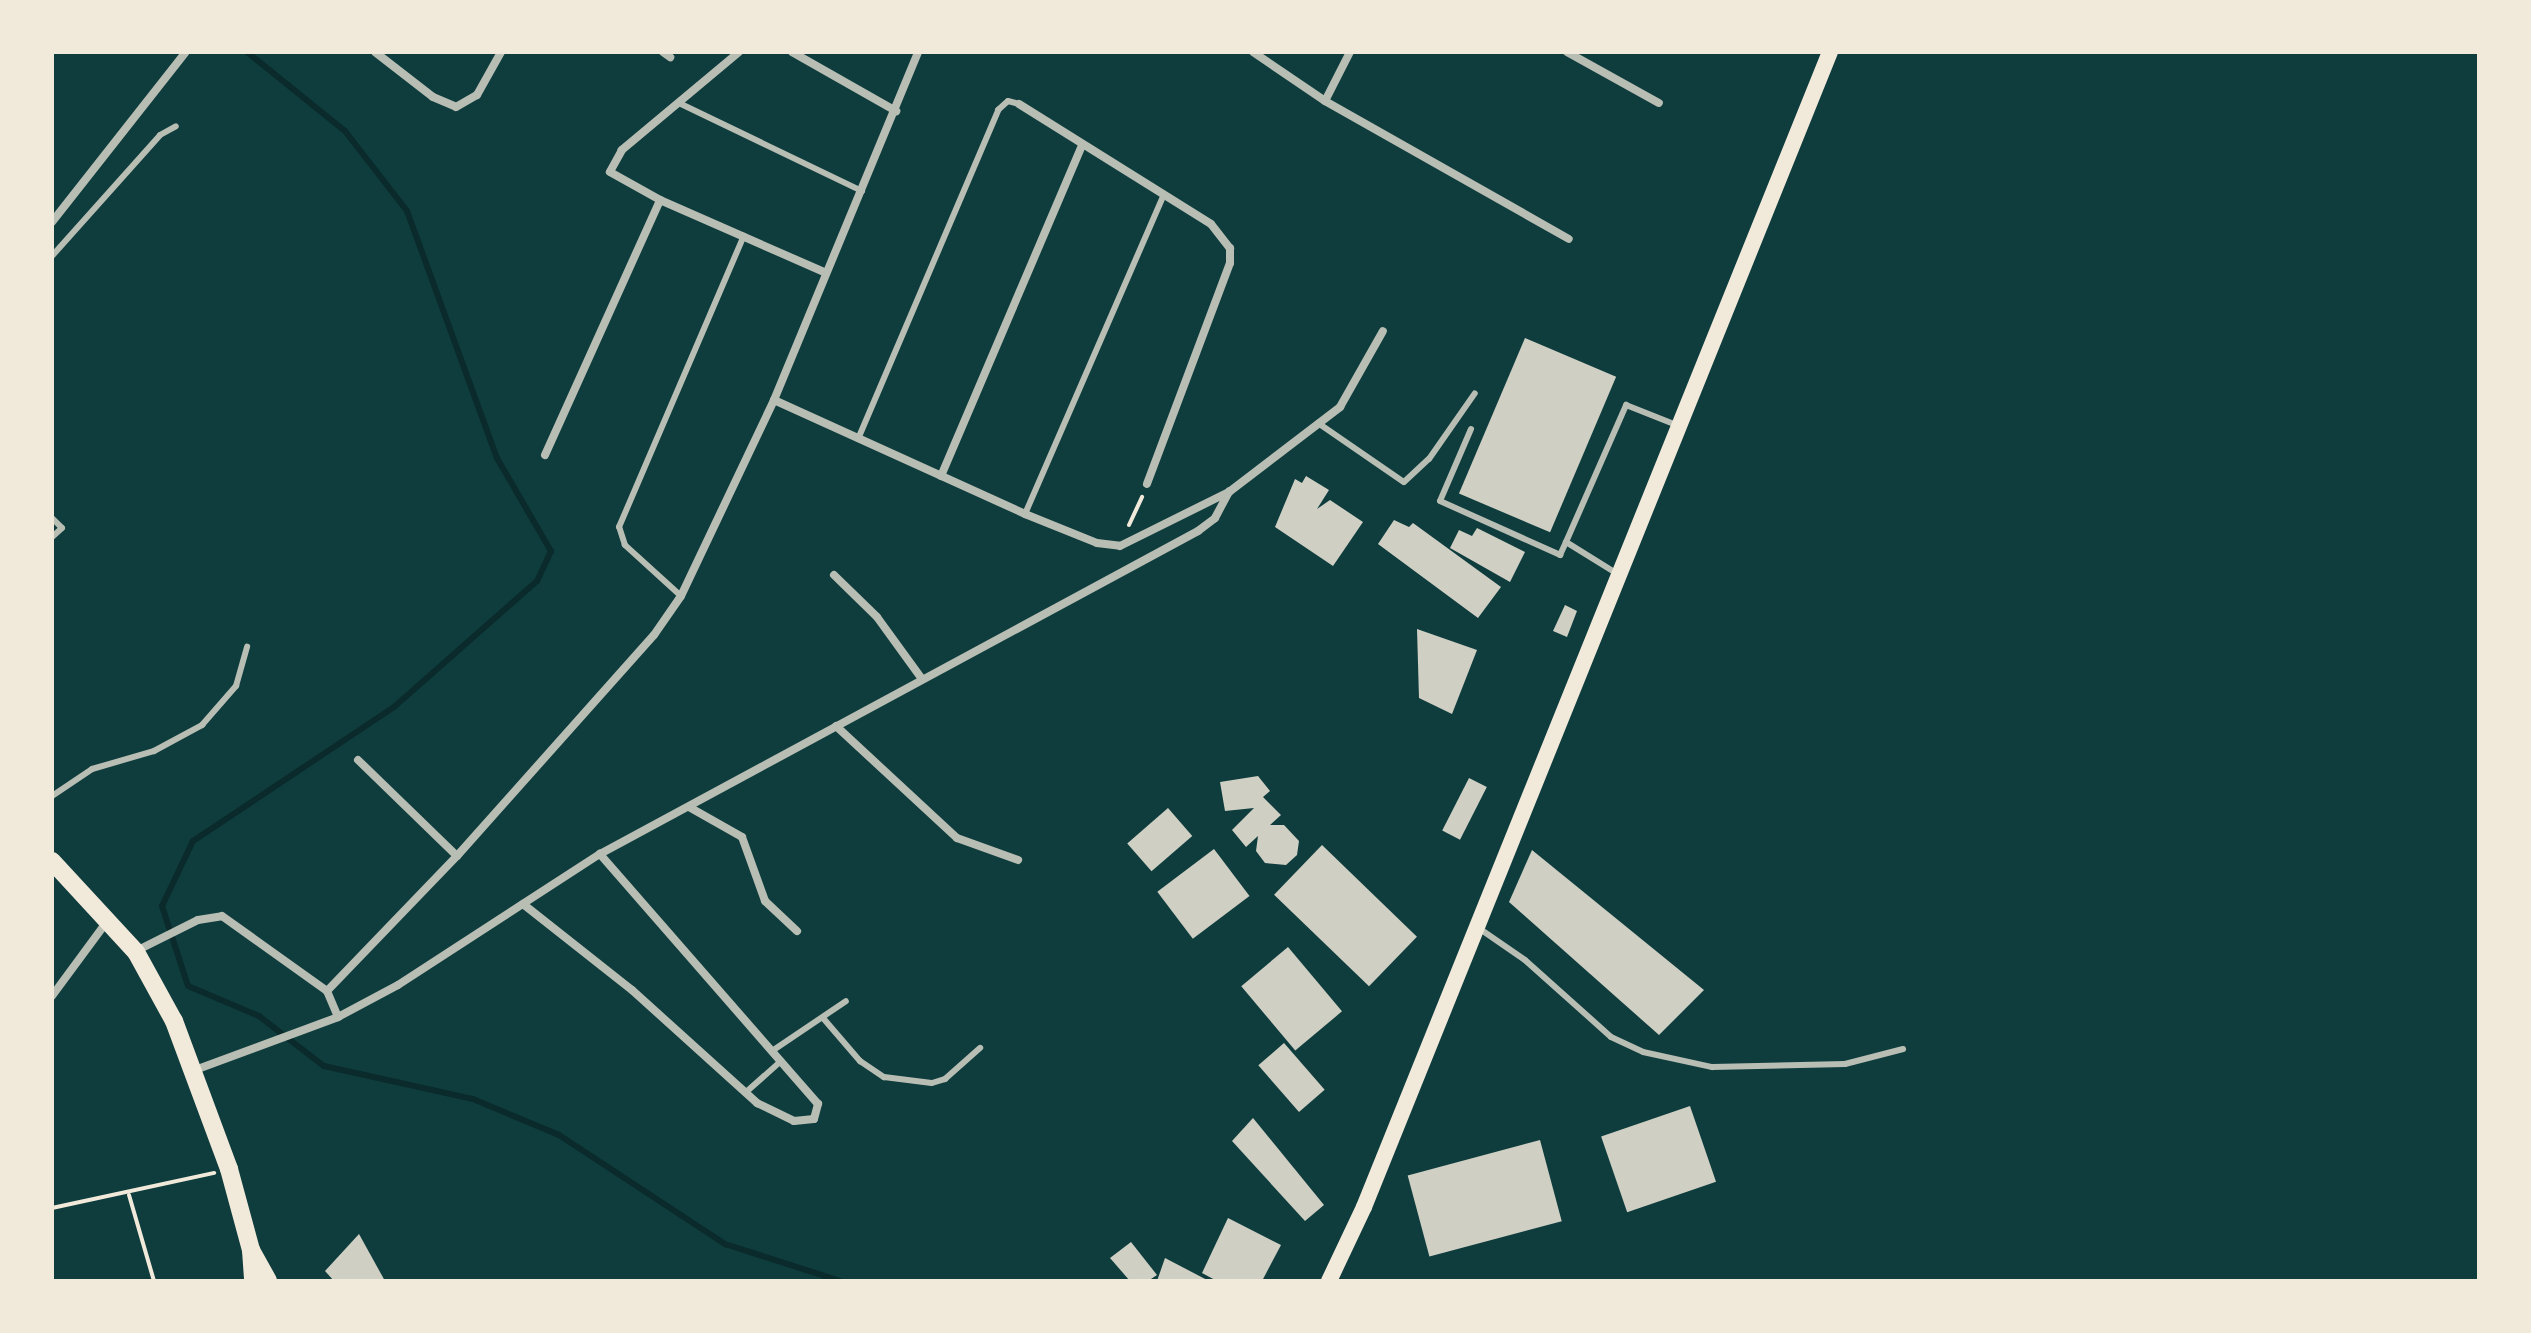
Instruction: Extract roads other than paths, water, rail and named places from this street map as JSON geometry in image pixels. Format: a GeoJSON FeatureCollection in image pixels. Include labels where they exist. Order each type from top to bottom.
{"type":"FeatureCollection","features":[{"type":"Feature","properties":{"kind":"main road"},"geometry":{"type":"LineString","coordinates":[[1329,1281],[1477,927],[1830,52]]}},
{"type":"Feature","properties":{"kind":"main road"},"geometry":{"type":"LineString","coordinates":[[52,861],[136,952],[195,1070],[229,1169],[251,1250],[253,1281]]}},
{"type":"Feature","properties":{"kind":"main road"},"geometry":{"type":"LineString","coordinates":[[251,1250],[268,1281]]}},
{"type":"Feature","properties":{"kind":"street"},"geometry":{"type":"LineString","coordinates":[[52,222],[186,52]]}},
{"type":"Feature","properties":{"kind":"street"},"geometry":{"type":"LineString","coordinates":[[375,52],[433,97],[456,107],[477,95],[501,52]]}},
{"type":"Feature","properties":{"kind":"street"},"geometry":{"type":"LineString","coordinates":[[739,52],[610,166],[618,178],[660,200],[826,273]]}},
{"type":"Feature","properties":{"kind":"street"},"geometry":{"type":"LineString","coordinates":[[792,52],[896,111]]}},
{"type":"Feature","properties":{"kind":"street"},"geometry":{"type":"LineString","coordinates":[[327,991],[457,856],[654,635],[681,596],[774,400],[918,52]]}},
{"type":"Feature","properties":{"kind":"street"},"geometry":{"type":"LineString","coordinates":[[1253,52],[1325,101],[1569,239]]}},
{"type":"Feature","properties":{"kind":"street"},"geometry":{"type":"LineString","coordinates":[[1325,101],[1350,52]]}},
{"type":"Feature","properties":{"kind":"street"},"geometry":{"type":"LineString","coordinates":[[1567,52],[1659,103]]}},
{"type":"Feature","properties":{"kind":"street"},"geometry":{"type":"LineString","coordinates":[[1019,104],[1219,231],[1230,248],[1230,263],[1147,484]]}},
{"type":"Feature","properties":{"kind":"street"},"geometry":{"type":"LineString","coordinates":[[941,476],[1082,145]]}},
{"type":"Feature","properties":{"kind":"street"},"geometry":{"type":"LineString","coordinates":[[545,455],[660,200]]}},
{"type":"Feature","properties":{"kind":"street"},"geometry":{"type":"LineString","coordinates":[[774,400],[1025,514],[1097,543],[1120,546],[1229,492],[1318,423],[1350,395],[1383,331]]}},
{"type":"Feature","properties":{"kind":"street"},"geometry":{"type":"LineString","coordinates":[[195,1070],[338,1017],[600,854],[1198,531],[1215,518],[1229,492]]}},
{"type":"Feature","properties":{"kind":"street"},"geometry":{"type":"LineString","coordinates":[[834,575],[877,617],[922,679]]}},
{"type":"Feature","properties":{"kind":"street"},"geometry":{"type":"LineString","coordinates":[[836,726],[957,838],[1018,860]]}},
{"type":"Feature","properties":{"kind":"street"},"geometry":{"type":"LineString","coordinates":[[358,760],[457,856]]}},
{"type":"Feature","properties":{"kind":"street"},"geometry":{"type":"LineString","coordinates":[[689,807],[742,837],[765,901],[797,931]]}},
{"type":"Feature","properties":{"kind":"street"},"geometry":{"type":"LineString","coordinates":[[523,904],[632,990],[745,1093],[783,1118],[814,1119],[818,1104],[600,854]]}},
{"type":"Feature","properties":{"kind":"street"},"geometry":{"type":"LineString","coordinates":[[136,952],[159,937],[198,920],[231,919],[327,991],[338,1017]]}},
{"type":"Feature","properties":{"kind":"street"},"geometry":{"type":"LineString","coordinates":[[52,996],[108,920]]}},
{"type":"Feature","properties":{"kind":"lane"},"geometry":{"type":"LineString","coordinates":[[858,439],[998,110],[1008,101],[1019,104]]}},
{"type":"Feature","properties":{"kind":"lane"},"geometry":{"type":"LineString","coordinates":[[681,104],[863,191]]}},
{"type":"Feature","properties":{"kind":"lane"},"geometry":{"type":"LineString","coordinates":[[52,256],[160,135],[176,126]]}},
{"type":"Feature","properties":{"kind":"lane"},"geometry":{"type":"LineString","coordinates":[[1025,514],[1163,196]]}},
{"type":"Feature","properties":{"kind":"lane"},"geometry":{"type":"LineString","coordinates":[[681,596],[625,545],[619,527],[744,236]]}},
{"type":"Feature","properties":{"kind":"lane"},"geometry":{"type":"LineString","coordinates":[[1318,423],[1404,482],[1429,459],[1475,393]]}},
{"type":"Feature","properties":{"kind":"lane"},"geometry":{"type":"LineString","coordinates":[[1471,429],[1440,501],[1560,555],[1626,405],[1679,426]]}},
{"type":"Feature","properties":{"kind":"lane"},"geometry":{"type":"LineString","coordinates":[[52,518],[62,528],[52,537]]}},
{"type":"Feature","properties":{"kind":"lane"},"geometry":{"type":"LineString","coordinates":[[1566,542],[1619,575]]}},
{"type":"Feature","properties":{"kind":"lane"},"geometry":{"type":"LineString","coordinates":[[52,796],[92,769],[154,751],[202,725],[236,686],[247,647]]}},
{"type":"Feature","properties":{"kind":"lane"},"geometry":{"type":"LineString","coordinates":[[1477,927],[1504,942],[1611,1037],[1643,1052],[1712,1067],[1845,1064],[1903,1049]]}},
{"type":"Feature","properties":{"kind":"lane"},"geometry":{"type":"LineString","coordinates":[[772,1051],[846,1001]]}},
{"type":"Feature","properties":{"kind":"lane"},"geometry":{"type":"LineString","coordinates":[[823,1018],[860,1061],[884,1077],[932,1083],[945,1079],[980,1048]]}},
{"type":"Feature","properties":{"kind":"lane"},"geometry":{"type":"LineString","coordinates":[[745,1093],[781,1061]]}},
{"type":"Feature","properties":{"kind":"waterway"},"geometry":{"type":"LineString","coordinates":[[247,52],[345,131],[407,211],[497,458],[551,551],[537,581],[394,707],[193,841],[162,906],[188,986],[259,1016],[324,1066],[473,1099],[559,1135],[725,1244],[840,1281]]}}]}
